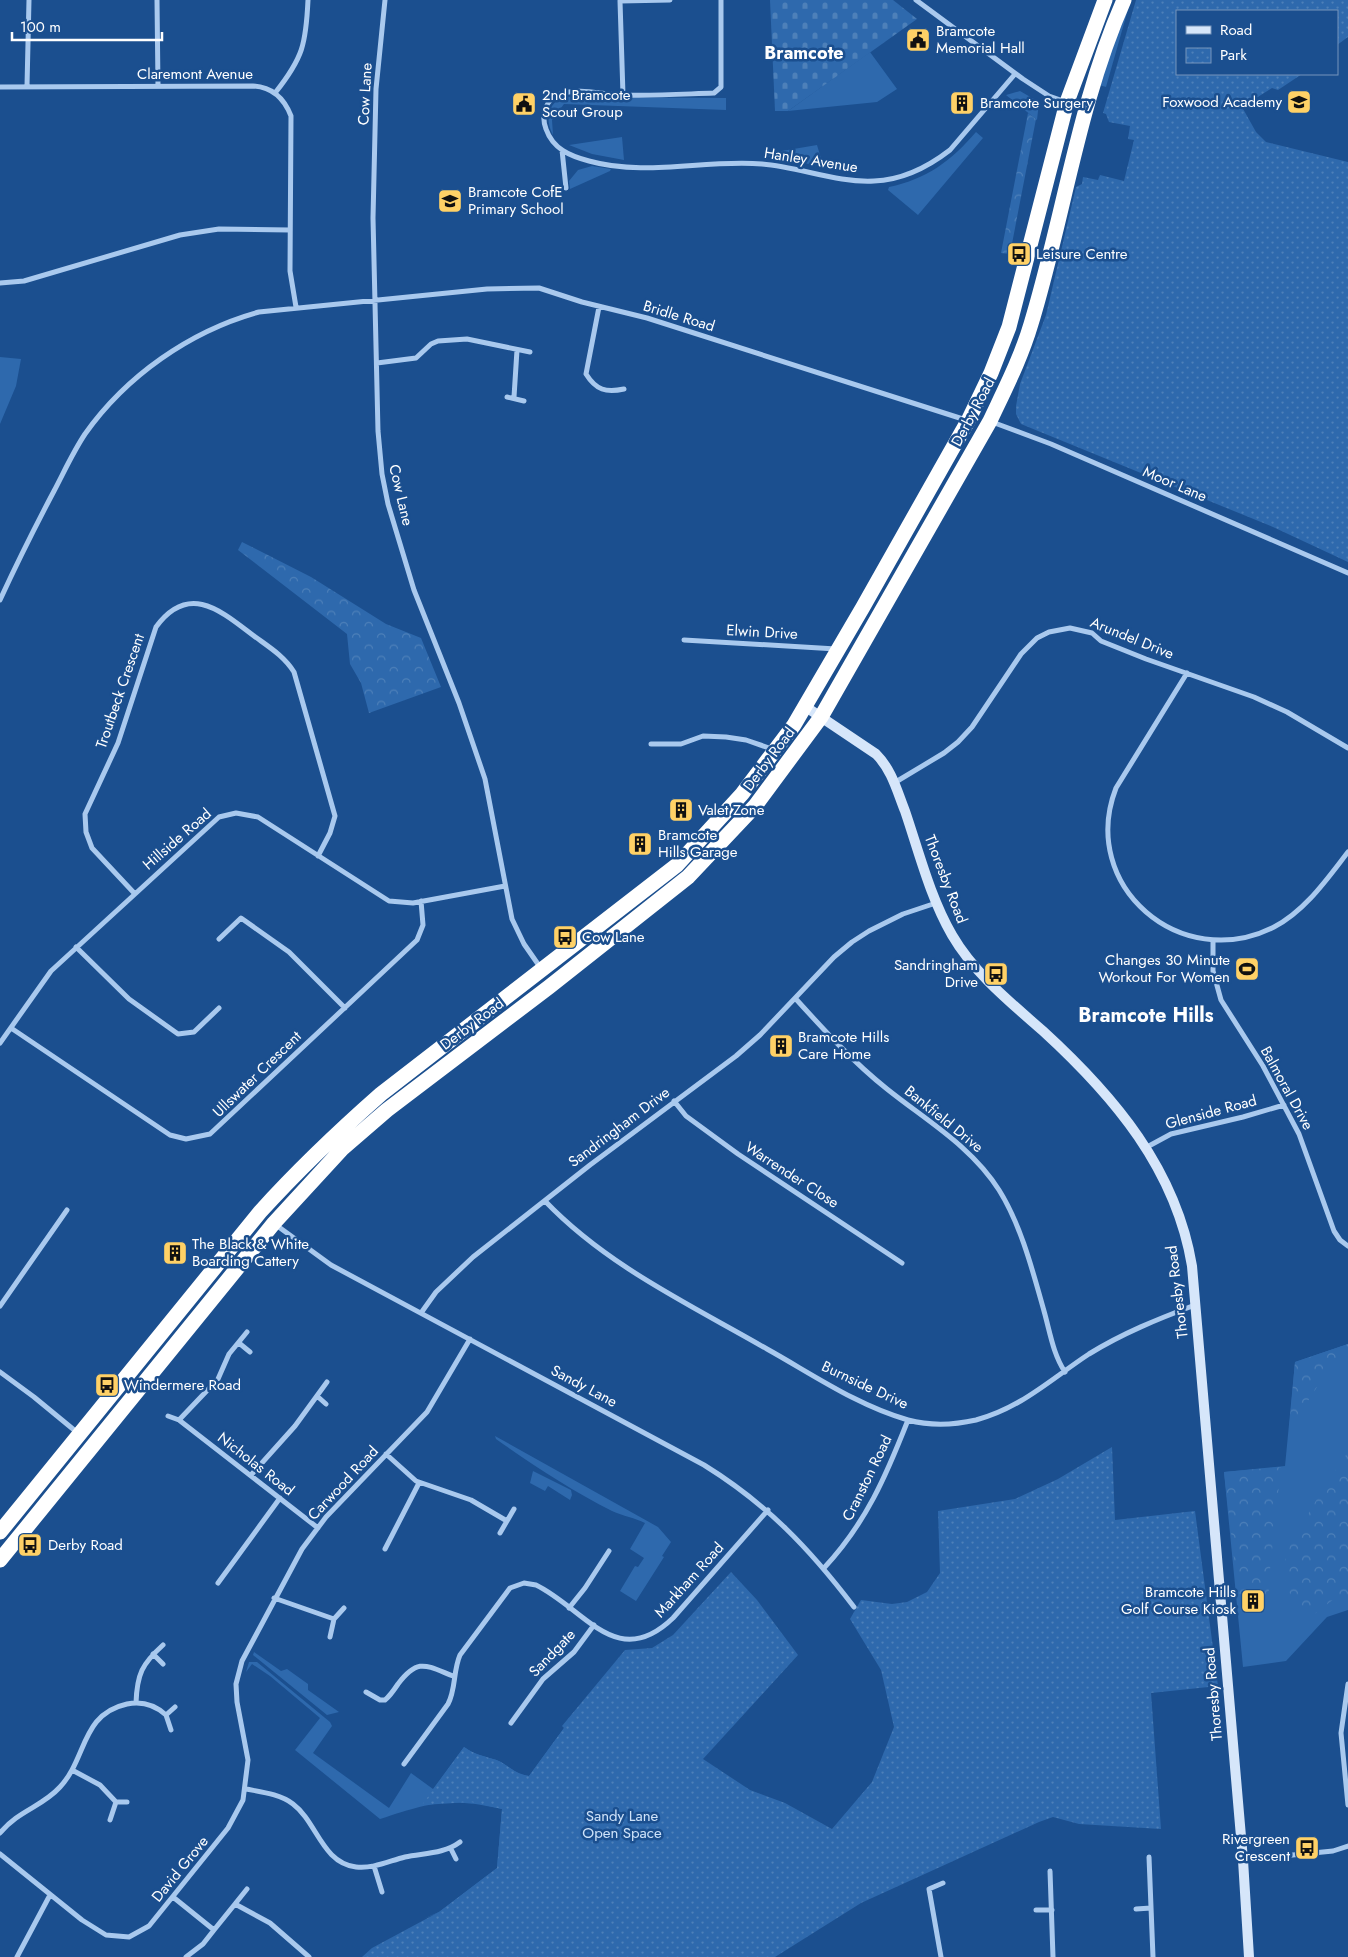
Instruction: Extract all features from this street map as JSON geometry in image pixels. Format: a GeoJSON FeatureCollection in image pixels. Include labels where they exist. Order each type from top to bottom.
{"type":"FeatureCollection","features":[{"type":"Feature","properties":{"kind":"highway","name":"Derby Road"},"geometry":{"type":"LineString","coordinates":[[0,1532],[260,1212],[293,1177],[381,1094],[677,865],[722,817],[776,750],[806,707],[968,421],[992,373],[1009,327],[1067,102],[1105,0]]}},
{"type":"Feature","properties":{"kind":"highway","name":"Derby Road"},"geometry":{"type":"LineString","coordinates":[[0,1560],[274,1223],[343,1148],[387,1110],[566,974],[688,877],[755,806],[821,717],[990,421],[1014,372],[1031,325],[1087,102],[1124,0]]}},
{"type":"Feature","properties":{"kind":"street"},"geometry":{"type":"LineString","coordinates":[[27,86],[29,0]]}},
{"type":"Feature","properties":{"kind":"street"},"geometry":{"type":"LineString","coordinates":[[157,0],[158,86]]}},
{"type":"Feature","properties":{"kind":"street"},"geometry":{"type":"LineString","coordinates":[[296,307],[290,271],[291,116],[287,106],[275,93],[300,58],[307,28],[308,0]]}},
{"type":"Feature","properties":{"kind":"street","name":"Cow Lane"},"geometry":{"type":"LineString","coordinates":[[385,0],[378,68],[373,218],[379,454],[388,504],[414,590],[459,703],[485,779],[516,929],[542,970]]}},
{"type":"Feature","properties":{"kind":"street"},"geometry":{"type":"LineString","coordinates":[[623,95],[620,1],[670,0]]}},
{"type":"Feature","properties":{"kind":"street"},"geometry":{"type":"LineString","coordinates":[[566,188],[562,150],[550,138],[544,122],[546,107],[554,97],[571,92],[623,95],[714,93],[719,91],[721,87],[721,0]]}},
{"type":"Feature","properties":{"kind":"street"},"geometry":{"type":"LineString","coordinates":[[921,1],[1015,74],[1049,96],[1067,102]]}},
{"type":"Feature","properties":{"kind":"street","name":"Hanley Avenue"},"geometry":{"type":"LineString","coordinates":[[562,150],[589,161],[629,167],[763,164],[844,178],[875,181],[909,174],[940,158],[950,150],[1015,74]]}},
{"type":"Feature","properties":{"kind":"street","name":"Claremont Avenue"},"geometry":{"type":"LineString","coordinates":[[0,87],[253,86],[264,87],[275,93]]}},
{"type":"Feature","properties":{"kind":"street"},"geometry":{"type":"LineString","coordinates":[[0,283],[24,281],[180,235],[219,230],[290,230]]}},
{"type":"Feature","properties":{"kind":"street","name":"Bridle Road"},"geometry":{"type":"LineString","coordinates":[[0,600],[36,525],[78,445],[111,402],[155,364],[202,333],[236,318],[296,307],[376,302],[521,287],[539,288],[598,307],[664,323],[968,421]]}},
{"type":"Feature","properties":{"kind":"street"},"geometry":{"type":"LineString","coordinates":[[598,307],[586,374],[591,382],[602,391],[611,392],[624,389]]}},
{"type":"Feature","properties":{"kind":"street"},"geometry":{"type":"LineString","coordinates":[[377,362],[416,358],[438,340],[467,338],[530,352]]}},
{"type":"Feature","properties":{"kind":"street"},"geometry":{"type":"LineString","coordinates":[[514,397],[517,350]]}},
{"type":"Feature","properties":{"kind":"street"},"geometry":{"type":"LineString","coordinates":[[507,396],[524,401]]}},
{"type":"Feature","properties":{"kind":"street","name":"Moor Lane"},"geometry":{"type":"LineString","coordinates":[[990,421],[1051,444],[1348,573]]}},
{"type":"Feature","properties":{"kind":"street","name":"Troutbeck Crescent"},"geometry":{"type":"LineString","coordinates":[[134,894],[92,848],[86,832],[85,814],[118,743],[156,626],[169,612],[187,605],[196,604],[214,607],[285,659],[294,672],[334,810],[334,823],[318,856]]}},
{"type":"Feature","properties":{"kind":"street","name":"Arundel Drive"},"geometry":{"type":"LineString","coordinates":[[894,783],[944,753],[958,742],[972,727],[1021,654],[1037,638],[1049,632],[1070,628],[1092,632],[1100,640],[1254,697],[1286,712],[1348,748]]}},
{"type":"Feature","properties":{"kind":"street","name":"Elwin Drive"},"geometry":{"type":"LineString","coordinates":[[684,640],[839,649]]}},
{"type":"Feature","properties":{"kind":"street"},"geometry":{"type":"LineString","coordinates":[[1187,673],[1116,788],[1109,813],[1108,842],[1120,882],[1141,909],[1170,929],[1213,940],[1249,936],[1274,927],[1310,899],[1348,852]]}},
{"type":"Feature","properties":{"kind":"street","name":"Thoresby Road"},"geometry":{"type":"LineString","coordinates":[[806,707],[876,754],[888,768],[936,903],[951,935],[978,971],[1104,1091],[1147,1147],[1167,1184],[1184,1230],[1192,1266],[1243,1860],[1249,1957]]}},
{"type":"Feature","properties":{"kind":"street"},"geometry":{"type":"LineString","coordinates":[[651,744],[681,744],[703,736],[726,737],[746,740],[776,750]]}},
{"type":"Feature","properties":{"kind":"street","name":"Hillside Road"},"geometry":{"type":"LineString","coordinates":[[0,1043],[51,971],[208,826],[219,817],[228,814],[247,813],[258,817],[389,901],[404,904],[506,886]]}},
{"type":"Feature","properties":{"kind":"street","name":"Ullswater Crescent"},"geometry":{"type":"LineString","coordinates":[[11,1028],[165,1133],[186,1139],[210,1134],[219,1128],[417,940],[424,925],[421,901]]}},
{"type":"Feature","properties":{"kind":"street","name":"Sandringham Drive"},"geometry":{"type":"LineString","coordinates":[[421,1313],[436,1292],[472,1257],[674,1101],[736,1056],[760,1035],[834,957],[869,931],[903,914],[936,903]]}},
{"type":"Feature","properties":{"kind":"street"},"geometry":{"type":"LineString","coordinates":[[219,939],[241,918],[289,952],[346,1008]]}},
{"type":"Feature","properties":{"kind":"street","name":"Balmoral Drive"},"geometry":{"type":"LineString","coordinates":[[1213,940],[1213,971],[1221,1000],[1263,1066],[1284,1104],[1311,1162],[1334,1231],[1340,1240],[1348,1246]]}},
{"type":"Feature","properties":{"kind":"street"},"geometry":{"type":"LineString","coordinates":[[76,947],[129,999],[178,1034],[194,1032],[219,1008]]}},
{"type":"Feature","properties":{"kind":"street","name":"Bankfield Drive"},"geometry":{"type":"LineString","coordinates":[[795,998],[871,1076],[957,1142],[987,1172],[1001,1193],[1019,1235],[1038,1287],[1057,1357],[1065,1372]]}},
{"type":"Feature","properties":{"kind":"street","name":"Warrender Close"},"geometry":{"type":"LineString","coordinates":[[674,1101],[686,1116],[738,1154],[902,1263]]}},
{"type":"Feature","properties":{"kind":"street","name":"Glenside Road"},"geometry":{"type":"LineString","coordinates":[[1147,1147],[1171,1134],[1243,1117],[1284,1104]]}},
{"type":"Feature","properties":{"kind":"street","name":"Burnside Drive"},"geometry":{"type":"LineString","coordinates":[[545,1202],[570,1225],[630,1270],[842,1391],[908,1420],[949,1423],[982,1418],[1026,1399],[1113,1340],[1146,1324],[1195,1305]]}},
{"type":"Feature","properties":{"kind":"street"},"geometry":{"type":"LineString","coordinates":[[0,1306],[67,1210]]}},
{"type":"Feature","properties":{"kind":"street","name":"Sandy Lane"},"geometry":{"type":"LineString","coordinates":[[274,1223],[331,1265],[704,1465],[739,1487],[768,1510],[824,1568],[854,1607]]}},
{"type":"Feature","properties":{"kind":"street"},"geometry":{"type":"LineString","coordinates":[[179,1420],[218,1378],[229,1354],[247,1332]]}},
{"type":"Feature","properties":{"kind":"street","name":"Carwood Road"},"geometry":{"type":"LineString","coordinates":[[246,1652],[302,1549],[360,1480],[432,1406],[470,1339]]}},
{"type":"Feature","properties":{"kind":"street"},"geometry":{"type":"LineString","coordinates":[[239,1343],[250,1352]]}},
{"type":"Feature","properties":{"kind":"street"},"geometry":{"type":"LineString","coordinates":[[0,1372],[34,1396],[80,1434]]}},
{"type":"Feature","properties":{"kind":"street"},"geometry":{"type":"LineString","coordinates":[[251,1475],[295,1426],[326,1382]]}},
{"type":"Feature","properties":{"kind":"street"},"geometry":{"type":"LineString","coordinates":[[316,1396],[326,1404]]}},
{"type":"Feature","properties":{"kind":"street","name":"Nicholas Road"},"geometry":{"type":"LineString","coordinates":[[168,1416],[179,1420],[318,1528]]}},
{"type":"Feature","properties":{"kind":"street","name":"Cranston Road"},"geometry":{"type":"LineString","coordinates":[[824,1568],[846,1544],[865,1517],[882,1484],[908,1420]]}},
{"type":"Feature","properties":{"kind":"street"},"geometry":{"type":"LineString","coordinates":[[386,1454],[403,1471],[420,1483],[471,1500],[507,1521]]}},
{"type":"Feature","properties":{"kind":"street"},"geometry":{"type":"LineString","coordinates":[[385,1549],[420,1483]]}},
{"type":"Feature","properties":{"kind":"street"},"geometry":{"type":"LineString","coordinates":[[218,1583],[280,1498]]}},
{"type":"Feature","properties":{"kind":"street"},"geometry":{"type":"LineString","coordinates":[[500,1533],[514,1508]]}},
{"type":"Feature","properties":{"kind":"street","name":"Markham Road"},"geometry":{"type":"LineString","coordinates":[[404,1764],[448,1704],[452,1693],[453,1676],[460,1655],[510,1588],[524,1583],[536,1584],[608,1635],[626,1639],[640,1639],[658,1632],[717,1570],[768,1510]]}},
{"type":"Feature","properties":{"kind":"street"},"geometry":{"type":"LineString","coordinates":[[569,1608],[586,1588],[610,1551]]}},
{"type":"Feature","properties":{"kind":"street"},"geometry":{"type":"LineString","coordinates":[[274,1598],[334,1619]]}},
{"type":"Feature","properties":{"kind":"street"},"geometry":{"type":"LineString","coordinates":[[330,1637],[334,1619],[344,1608]]}},
{"type":"Feature","properties":{"kind":"street","name":"Sandgate"},"geometry":{"type":"LineString","coordinates":[[511,1723],[543,1679],[574,1652],[594,1625]]}},
{"type":"Feature","properties":{"kind":"street"},"geometry":{"type":"LineString","coordinates":[[136,1702],[139,1674],[153,1654],[163,1645]]}},
{"type":"Feature","properties":{"kind":"street","name":"David Grove"},"geometry":{"type":"LineString","coordinates":[[0,1854],[50,1895],[100,1932],[112,1937],[123,1938],[137,1934],[149,1926],[228,1828],[237,1814],[246,1789],[248,1760],[237,1702],[236,1684],[246,1652]]}},
{"type":"Feature","properties":{"kind":"street"},"geometry":{"type":"LineString","coordinates":[[153,1654],[162,1664]]}},
{"type":"Feature","properties":{"kind":"street"},"geometry":{"type":"LineString","coordinates":[[366,1692],[380,1700],[385,1700],[407,1672],[417,1666],[425,1665],[453,1676]]}},
{"type":"Feature","properties":{"kind":"street"},"geometry":{"type":"LineString","coordinates":[[1348,1684],[1341,1733],[1348,1805]]}},
{"type":"Feature","properties":{"kind":"street"},"geometry":{"type":"LineString","coordinates":[[0,1833],[19,1814],[52,1795],[72,1770],[98,1719],[111,1709],[136,1702],[155,1708],[166,1715],[170,1730]]}},
{"type":"Feature","properties":{"kind":"street"},"geometry":{"type":"LineString","coordinates":[[166,1715],[175,1707]]}},
{"type":"Feature","properties":{"kind":"street"},"geometry":{"type":"LineString","coordinates":[[72,1770],[100,1785],[116,1802],[127,1802]]}},
{"type":"Feature","properties":{"kind":"street"},"geometry":{"type":"LineString","coordinates":[[246,1789],[272,1794],[295,1806],[338,1861],[356,1867],[374,1866],[402,1858],[451,1849],[460,1842]]}},
{"type":"Feature","properties":{"kind":"street"},"geometry":{"type":"LineString","coordinates":[[110,1820],[116,1802]]}},
{"type":"Feature","properties":{"kind":"street"},"geometry":{"type":"LineString","coordinates":[[1243,1860],[1333,1851],[1348,1846]]}},
{"type":"Feature","properties":{"kind":"street"},"geometry":{"type":"LineString","coordinates":[[451,1849],[456,1858]]}},
{"type":"Feature","properties":{"kind":"street"},"geometry":{"type":"LineString","coordinates":[[1149,1858],[1154,1957]]}},
{"type":"Feature","properties":{"kind":"street"},"geometry":{"type":"LineString","coordinates":[[374,1866],[382,1892]]}},
{"type":"Feature","properties":{"kind":"street"},"geometry":{"type":"LineString","coordinates":[[1050,1871],[1054,1957]]}},
{"type":"Feature","properties":{"kind":"street"},"geometry":{"type":"LineString","coordinates":[[941,1957],[929,1889],[943,1883]]}},
{"type":"Feature","properties":{"kind":"street"},"geometry":{"type":"LineString","coordinates":[[186,1957],[202,1944],[247,1889]]}},
{"type":"Feature","properties":{"kind":"street"},"geometry":{"type":"LineString","coordinates":[[17,1957],[50,1895]]}},
{"type":"Feature","properties":{"kind":"street"},"geometry":{"type":"LineString","coordinates":[[173,1897],[214,1930]]}},
{"type":"Feature","properties":{"kind":"street"},"geometry":{"type":"LineString","coordinates":[[235,1904],[270,1923],[309,1957]]}},
{"type":"Feature","properties":{"kind":"street"},"geometry":{"type":"LineString","coordinates":[[1136,1909],[1151,1908]]}},
{"type":"Feature","properties":{"kind":"street"},"geometry":{"type":"LineString","coordinates":[[1036,1910],[1052,1910]]}},
{"type":"Feature","properties":{"kind":"street"},"geometry":{"type":"LineString","coordinates":[[299,1957],[304,1952]]}},
{"type":"Feature","properties":{"kind":"green space"},"geometry":{"type":"Polygon","coordinates":[[[770,0],[893,0],[917,19],[788,111],[775,111],[770,0]]]}},
{"type":"Feature","properties":{"kind":"green space"},"geometry":{"type":"Polygon","coordinates":[[[1136,0],[1348,0],[1348,37],[1338,44],[1338,10],[1176,10],[1176,75],[1300,75],[1278,90],[1272,88],[1242,107],[1256,132],[1266,142],[1348,162],[1348,562],[1273,527],[1021,424],[1016,414],[1020,384],[1046,315],[1076,187],[1082,184],[1083,177],[1098,180],[1100,175],[1124,181],[1134,140],[1128,139],[1130,126],[1109,122],[1106,114],[1103,113],[1136,0]]]}},
{"type":"Feature","properties":{"kind":"green space"},"geometry":{"type":"Polygon","coordinates":[[[1129,6],[1106,87],[1099,85],[1102,74],[1129,6]]]}},
{"type":"Feature","properties":{"kind":"green space"},"geometry":{"type":"Polygon","coordinates":[[[870,52],[897,89],[877,102],[788,111],[870,52]]]}},
{"type":"Feature","properties":{"kind":"green space"},"geometry":{"type":"Polygon","coordinates":[[[1020,91],[1039,102],[1037,120],[1006,95],[1020,91]]]}},
{"type":"Feature","properties":{"kind":"green space"},"geometry":{"type":"Polygon","coordinates":[[[564,97],[726,98],[726,110],[564,104],[552,120],[553,135],[550,130],[549,113],[554,104],[564,97]]]}},
{"type":"Feature","properties":{"kind":"green space"},"geometry":{"type":"Polygon","coordinates":[[[1028,113],[1036,119],[1010,254],[1001,253],[1028,113]]]}},
{"type":"Feature","properties":{"kind":"green space"},"geometry":{"type":"Polygon","coordinates":[[[976,132],[983,138],[918,215],[888,190],[889,187],[903,184],[927,174],[948,160],[976,132]]]}},
{"type":"Feature","properties":{"kind":"green space"},"geometry":{"type":"Polygon","coordinates":[[[622,137],[624,160],[592,154],[569,145],[622,137]]]}},
{"type":"Feature","properties":{"kind":"green space"},"geometry":{"type":"Polygon","coordinates":[[[817,145],[823,165],[820,166],[765,156],[764,154],[817,145]]]}},
{"type":"Feature","properties":{"kind":"green space"},"geometry":{"type":"Polygon","coordinates":[[[592,166],[611,169],[570,189],[569,181],[578,170],[592,166]]]}},
{"type":"Feature","properties":{"kind":"green space"},"geometry":{"type":"Polygon","coordinates":[[[0,357],[21,359],[16,386],[0,424],[0,357]]]}},
{"type":"Feature","properties":{"kind":"green space"},"geometry":{"type":"Polygon","coordinates":[[[242,542],[311,577],[386,624],[421,638],[441,687],[369,713],[361,683],[350,664],[347,634],[238,550],[242,542]]]}},
{"type":"Feature","properties":{"kind":"green space"},"geometry":{"type":"Polygon","coordinates":[[[1348,1344],[1348,1610],[1327,1617],[1286,1661],[1243,1667],[1224,1472],[1285,1466],[1295,1362],[1348,1344]]]}},
{"type":"Feature","properties":{"kind":"green space"},"geometry":{"type":"Polygon","coordinates":[[[1348,1344],[1348,1355],[1334,1361],[1289,1430],[1295,1362],[1348,1344]]]}},
{"type":"Feature","properties":{"kind":"green space"},"geometry":{"type":"Polygon","coordinates":[[[495,1436],[658,1527],[671,1542],[662,1556],[664,1557],[636,1601],[620,1591],[635,1566],[638,1567],[644,1558],[630,1549],[645,1523],[612,1511],[582,1495],[524,1459],[496,1439],[495,1436]]]}},
{"type":"Feature","properties":{"kind":"green space","name":"Sandy Lane Open Space"},"geometry":{"type":"Polygon","coordinates":[[[1112,1447],[1115,1520],[1195,1511],[1218,1686],[1151,1693],[1161,1829],[1079,1824],[1053,1817],[861,1903],[775,1957],[362,1957],[372,1948],[439,1912],[497,1868],[502,1809],[471,1802],[422,1805],[464,1747],[498,1761],[518,1773],[529,1776],[564,1728],[562,1726],[625,1650],[652,1648],[673,1635],[731,1572],[757,1600],[798,1655],[703,1759],[750,1790],[785,1803],[832,1829],[872,1782],[894,1727],[881,1670],[850,1619],[861,1600],[892,1604],[907,1602],[927,1592],[940,1573],[938,1511],[1015,1499],[1058,1479],[1112,1447]]]}},
{"type":"Feature","properties":{"kind":"green space"},"geometry":{"type":"Polygon","coordinates":[[[1348,1452],[1348,1602],[1334,1599],[1313,1615],[1291,1597],[1282,1569],[1291,1543],[1324,1487],[1348,1452]]]}},
{"type":"Feature","properties":{"kind":"green space"},"geometry":{"type":"Polygon","coordinates":[[[1281,1467],[1268,1588],[1274,1604],[1266,1611],[1259,1599],[1248,1600],[1238,1594],[1224,1472],[1281,1467]]]}},
{"type":"Feature","properties":{"kind":"green space"},"geometry":{"type":"Polygon","coordinates":[[[533,1471],[571,1490],[570,1500],[548,1486],[545,1491],[530,1483],[533,1471]]]}},
{"type":"Feature","properties":{"kind":"green space"},"geometry":{"type":"Polygon","coordinates":[[[254,1652],[281,1671],[287,1669],[308,1684],[308,1690],[339,1712],[327,1715],[253,1655],[254,1652]]]}},
{"type":"Feature","properties":{"kind":"green space"},"geometry":{"type":"Polygon","coordinates":[[[249,1662],[257,1662],[330,1722],[332,1726],[313,1753],[389,1808],[411,1773],[433,1789],[464,1747],[498,1761],[518,1773],[529,1776],[564,1728],[582,1738],[510,1794],[535,1875],[423,1919],[439,1912],[497,1868],[502,1809],[468,1803],[440,1803],[380,1819],[295,1750],[320,1718],[270,1676],[252,1664],[246,1672],[249,1662]]]}},
{"type":"Feature","properties":{"kind":"place","name":"Bramcote Memorial Hall"},"geometry":{"type":"Point","coordinates":[918,40]}},
{"type":"Feature","properties":{"kind":"place","name":"Foxwood Academy"},"geometry":{"type":"Point","coordinates":[1299,102]}},
{"type":"Feature","properties":{"kind":"place","name":"Bramcote Surgery"},"geometry":{"type":"Point","coordinates":[962,103]}},
{"type":"Feature","properties":{"kind":"place","name":"2nd Bramcote Scout Group"},"geometry":{"type":"Point","coordinates":[524,104]}},
{"type":"Feature","properties":{"kind":"place","name":"Bramcote CofE Primary School"},"geometry":{"type":"Point","coordinates":[450,201]}},
{"type":"Feature","properties":{"kind":"place","name":"Leisure Centre"},"geometry":{"type":"Point","coordinates":[1019,254]}},
{"type":"Feature","properties":{"kind":"place","name":"Valet Zone"},"geometry":{"type":"Point","coordinates":[681,810]}},
{"type":"Feature","properties":{"kind":"place","name":"Bramcote Hills Garage"},"geometry":{"type":"Point","coordinates":[640,844]}},
{"type":"Feature","properties":{"kind":"place","name":"Cow Lane"},"geometry":{"type":"Point","coordinates":[565,937]}},
{"type":"Feature","properties":{"kind":"place","name":"Changes 30 Minute Workout For Women"},"geometry":{"type":"Point","coordinates":[1247,969]}},
{"type":"Feature","properties":{"kind":"place","name":"Sandringham Drive"},"geometry":{"type":"Point","coordinates":[996,974]}},
{"type":"Feature","properties":{"kind":"place","name":"Bramcote Hills Care Home"},"geometry":{"type":"Point","coordinates":[781,1046]}},
{"type":"Feature","properties":{"kind":"place","name":"The Black & White Boarding Cattery"},"geometry":{"type":"Point","coordinates":[175,1253]}},
{"type":"Feature","properties":{"kind":"place","name":"Windermere Road"},"geometry":{"type":"Point","coordinates":[107,1385]}},
{"type":"Feature","properties":{"kind":"place","name":"Derby Road"},"geometry":{"type":"Point","coordinates":[30,1545]}},
{"type":"Feature","properties":{"kind":"place","name":"Bramcote Hills Golf Course Kiosk"},"geometry":{"type":"Point","coordinates":[1253,1601]}},
{"type":"Feature","properties":{"kind":"place","name":"Rivergreen Crescent"},"geometry":{"type":"Point","coordinates":[1307,1848]}},
{"type":"Feature","properties":{"kind":"district","name":"Bramcote"},"geometry":{"type":"Point","coordinates":[804,53]}},
{"type":"Feature","properties":{"kind":"district","name":"Bramcote Hills"},"geometry":{"type":"Point","coordinates":[1146,1015]}}]}
